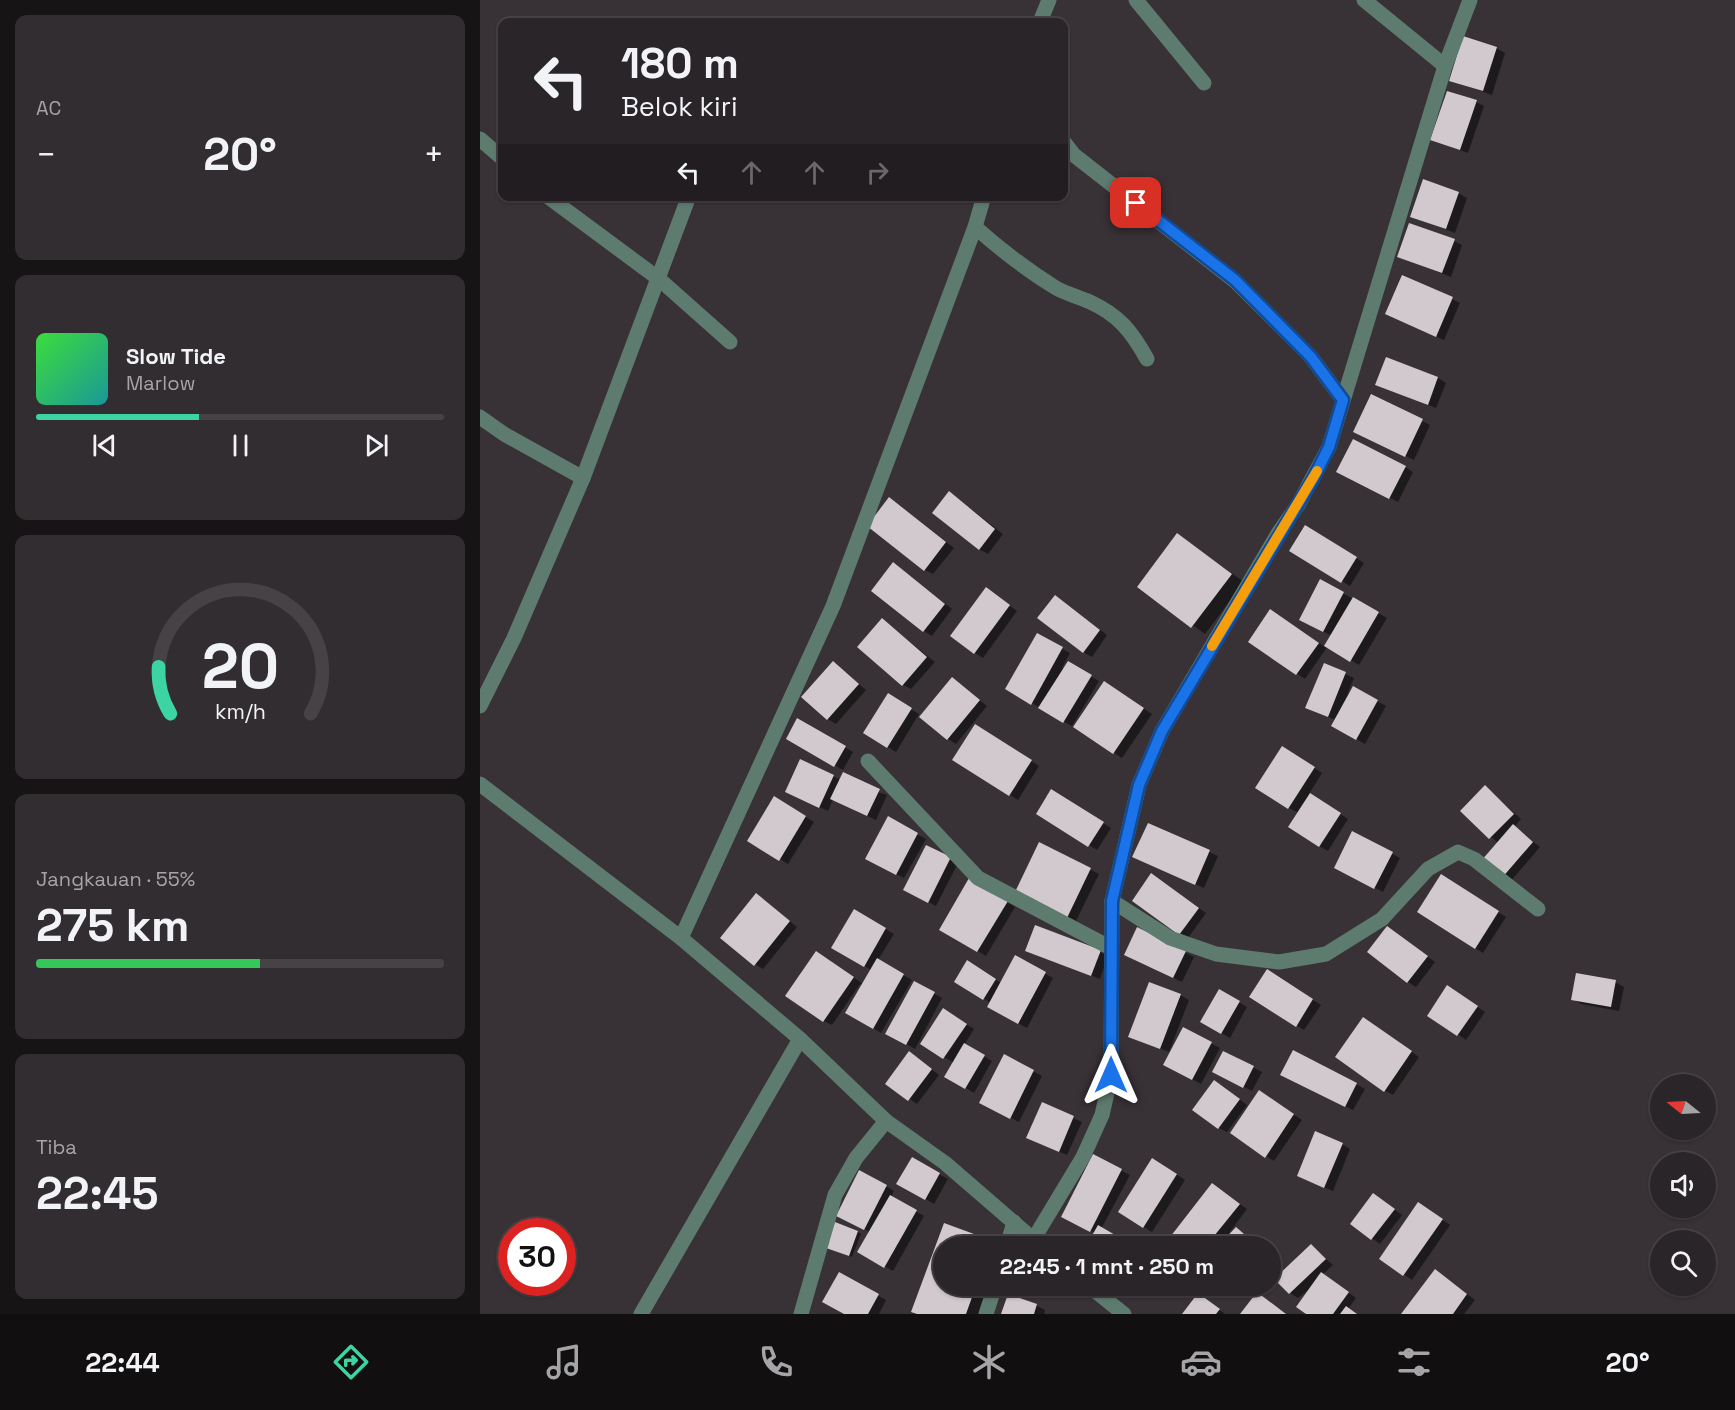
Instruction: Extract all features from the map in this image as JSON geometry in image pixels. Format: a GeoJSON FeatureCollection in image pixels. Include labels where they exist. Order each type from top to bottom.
{"type":"FeatureCollection","features":[{"type":"Feature","properties":{"kind":"street"},"geometry":{"type":"LineString","coordinates":[[1042,18],[1049,0]]}},
{"type":"Feature","properties":{"kind":"street"},"geometry":{"type":"LineString","coordinates":[[1136,0],[1204,83]]}},
{"type":"Feature","properties":{"kind":"street"},"geometry":{"type":"LineString","coordinates":[[1364,0],[1445,66]]}},
{"type":"Feature","properties":{"kind":"street"},"geometry":{"type":"LineString","coordinates":[[1041,1236],[1083,1157],[1102,1114],[1111,1075],[1112,901],[1139,785],[1162,731],[1313,479],[1329,447],[1445,66],[1470,0]]}},
{"type":"Feature","properties":{"kind":"street"},"geometry":{"type":"LineString","coordinates":[[480,139],[498,155]]}},
{"type":"Feature","properties":{"kind":"street"},"geometry":{"type":"LineString","coordinates":[[1068,147],[1074,155],[1235,280],[1311,357],[1343,400]]}},
{"type":"Feature","properties":{"kind":"street"},"geometry":{"type":"LineString","coordinates":[[554,201],[659,279],[730,342]]}},
{"type":"Feature","properties":{"kind":"street"},"geometry":{"type":"LineString","coordinates":[[480,706],[514,638],[583,477],[687,201]]}},
{"type":"Feature","properties":{"kind":"street"},"geometry":{"type":"LineString","coordinates":[[681,938],[833,606],[975,228],[983,201]]}},
{"type":"Feature","properties":{"kind":"street"},"geometry":{"type":"LineString","coordinates":[[975,228],[1022,267],[1062,291],[1117,316],[1132,332],[1147,359]]}},
{"type":"Feature","properties":{"kind":"street"},"geometry":{"type":"LineString","coordinates":[[480,417],[504,434],[583,477]]}},
{"type":"Feature","properties":{"kind":"street"},"geometry":{"type":"LineString","coordinates":[[868,761],[978,878],[1111,948]]}},
{"type":"Feature","properties":{"kind":"street"},"geometry":{"type":"LineString","coordinates":[[480,784],[681,938],[800,1039],[886,1121],[945,1163],[1029,1236]]}},
{"type":"Feature","properties":{"kind":"street"},"geometry":{"type":"LineString","coordinates":[[1112,901],[1170,938],[1216,954],[1279,962],[1326,954],[1382,919],[1428,869],[1458,852],[1474,859],[1538,909]]}},
{"type":"Feature","properties":{"kind":"street"},"geometry":{"type":"LineString","coordinates":[[640,1314],[800,1039]]}},
{"type":"Feature","properties":{"kind":"street"},"geometry":{"type":"LineString","coordinates":[[801,1314],[835,1195],[856,1158],[886,1121]]}},
{"type":"Feature","properties":{"kind":"street"},"geometry":{"type":"LineString","coordinates":[[1010,1236],[1014,1222]]}},
{"type":"Feature","properties":{"kind":"street"},"geometry":{"type":"LineString","coordinates":[[986,1314],[992,1296]]}},
{"type":"Feature","properties":{"kind":"street"},"geometry":{"type":"LineString","coordinates":[[1102,1296],[1124,1314]]}},
{"type":"Feature","properties":{"kind":"building"},"geometry":{"type":"Polygon","coordinates":[[[1463,36],[1497,47],[1483,91],[1449,81],[1463,36]]]}},
{"type":"Feature","properties":{"kind":"building"},"geometry":{"type":"Polygon","coordinates":[[[1447,91],[1477,100],[1460,150],[1430,140],[1447,91]]]}},
{"type":"Feature","properties":{"kind":"building"},"geometry":{"type":"Polygon","coordinates":[[[1423,179],[1459,192],[1446,229],[1410,217],[1423,179]]]}},
{"type":"Feature","properties":{"kind":"building"},"geometry":{"type":"Polygon","coordinates":[[[1409,223],[1455,239],[1442,273],[1397,257],[1409,223]]]}},
{"type":"Feature","properties":{"kind":"building"},"geometry":{"type":"Polygon","coordinates":[[[1402,275],[1453,297],[1436,337],[1385,314],[1402,275]]]}},
{"type":"Feature","properties":{"kind":"building"},"geometry":{"type":"Polygon","coordinates":[[[1386,357],[1438,377],[1428,405],[1375,385],[1386,357]]]}},
{"type":"Feature","properties":{"kind":"building"},"geometry":{"type":"Polygon","coordinates":[[[1371,394],[1423,419],[1405,457],[1353,432],[1371,394]]]}},
{"type":"Feature","properties":{"kind":"building"},"geometry":{"type":"Polygon","coordinates":[[[1353,439],[1406,466],[1389,499],[1336,472],[1353,439]]]}},
{"type":"Feature","properties":{"kind":"building"},"geometry":{"type":"Polygon","coordinates":[[[949,491],[995,529],[979,550],[932,513],[949,491]]]}},
{"type":"Feature","properties":{"kind":"building"},"geometry":{"type":"Polygon","coordinates":[[[889,497],[946,542],[924,571],[867,526],[889,497]]]}},
{"type":"Feature","properties":{"kind":"building"},"geometry":{"type":"Polygon","coordinates":[[[1305,525],[1357,557],[1341,583],[1289,551],[1305,525]]]}},
{"type":"Feature","properties":{"kind":"building"},"geometry":{"type":"Polygon","coordinates":[[[1177,533],[1232,574],[1191,628],[1137,587],[1177,533]]]}},
{"type":"Feature","properties":{"kind":"building"},"geometry":{"type":"Polygon","coordinates":[[[893,562],[945,604],[923,632],[871,591],[893,562]]]}},
{"type":"Feature","properties":{"kind":"building"},"geometry":{"type":"Polygon","coordinates":[[[1320,579],[1344,592],[1323,632],[1299,620],[1320,579]]]}},
{"type":"Feature","properties":{"kind":"building"},"geometry":{"type":"Polygon","coordinates":[[[986,587],[1010,605],[974,654],[950,636],[986,587]]]}},
{"type":"Feature","properties":{"kind":"building"},"geometry":{"type":"Polygon","coordinates":[[[1055,595],[1100,630],[1083,653],[1037,618],[1055,595]]]}},
{"type":"Feature","properties":{"kind":"building"},"geometry":{"type":"Polygon","coordinates":[[[1353,597],[1379,612],[1350,662],[1324,646],[1353,597]]]}},
{"type":"Feature","properties":{"kind":"building"},"geometry":{"type":"Polygon","coordinates":[[[1270,609],[1319,643],[1296,675],[1248,642],[1270,609]]]}},
{"type":"Feature","properties":{"kind":"building"},"geometry":{"type":"Polygon","coordinates":[[[882,618],[927,657],[902,686],[857,647],[882,618]]]}},
{"type":"Feature","properties":{"kind":"building"},"geometry":{"type":"Polygon","coordinates":[[[1037,633],[1063,647],[1031,705],[1005,689],[1037,633]]]}},
{"type":"Feature","properties":{"kind":"building"},"geometry":{"type":"Polygon","coordinates":[[[833,661],[859,684],[827,720],[801,697],[833,661]]]}},
{"type":"Feature","properties":{"kind":"building"},"geometry":{"type":"Polygon","coordinates":[[[1068,661],[1092,675],[1063,723],[1038,708],[1068,661]]]}},
{"type":"Feature","properties":{"kind":"building"},"geometry":{"type":"Polygon","coordinates":[[[1324,663],[1346,672],[1328,717],[1305,708],[1324,663]]]}},
{"type":"Feature","properties":{"kind":"building"},"geometry":{"type":"Polygon","coordinates":[[[952,677],[980,700],[947,740],[919,717],[952,677]]]}},
{"type":"Feature","properties":{"kind":"building"},"geometry":{"type":"Polygon","coordinates":[[[1104,681],[1144,708],[1113,754],[1073,727],[1104,681]]]}},
{"type":"Feature","properties":{"kind":"building"},"geometry":{"type":"Polygon","coordinates":[[[1353,686],[1378,700],[1356,740],[1331,726],[1353,686]]]}},
{"type":"Feature","properties":{"kind":"building"},"geometry":{"type":"Polygon","coordinates":[[[888,693],[912,708],[887,748],[863,733],[888,693]]]}},
{"type":"Feature","properties":{"kind":"building"},"geometry":{"type":"Polygon","coordinates":[[[797,718],[846,746],[834,767],[786,739],[797,718]]]}},
{"type":"Feature","properties":{"kind":"building"},"geometry":{"type":"Polygon","coordinates":[[[975,724],[1032,760],[1009,796],[952,760],[975,724]]]}},
{"type":"Feature","properties":{"kind":"building"},"geometry":{"type":"Polygon","coordinates":[[[1282,746],[1315,767],[1288,809],[1255,788],[1282,746]]]}},
{"type":"Feature","properties":{"kind":"building"},"geometry":{"type":"Polygon","coordinates":[[[800,759],[834,775],[819,808],[785,792],[800,759]]]}},
{"type":"Feature","properties":{"kind":"building"},"geometry":{"type":"Polygon","coordinates":[[[843,772],[880,789],[867,816],[830,799],[843,772]]]}},
{"type":"Feature","properties":{"kind":"building"},"geometry":{"type":"Polygon","coordinates":[[[1485,785],[1514,814],[1489,839],[1460,811],[1485,785]]]}},
{"type":"Feature","properties":{"kind":"building"},"geometry":{"type":"Polygon","coordinates":[[[1051,789],[1104,822],[1088,847],[1036,814],[1051,789]]]}},
{"type":"Feature","properties":{"kind":"building"},"geometry":{"type":"Polygon","coordinates":[[[1310,793],[1341,813],[1319,847],[1288,827],[1310,793]]]}},
{"type":"Feature","properties":{"kind":"building"},"geometry":{"type":"Polygon","coordinates":[[[774,796],[806,816],[779,861],[747,841],[774,796]]]}},
{"type":"Feature","properties":{"kind":"building"},"geometry":{"type":"Polygon","coordinates":[[[888,816],[918,833],[896,875],[865,859],[888,816]]]}},
{"type":"Feature","properties":{"kind":"building"},"geometry":{"type":"Polygon","coordinates":[[[1148,823],[1210,850],[1195,885],[1132,857],[1148,823]]]}},
{"type":"Feature","properties":{"kind":"building"},"geometry":{"type":"Polygon","coordinates":[[[1513,824],[1533,842],[1501,879],[1481,861],[1513,824]]]}},
{"type":"Feature","properties":{"kind":"building"},"geometry":{"type":"Polygon","coordinates":[[[1352,831],[1393,852],[1374,889],[1334,868],[1352,831]]]}},
{"type":"Feature","properties":{"kind":"building"},"geometry":{"type":"Polygon","coordinates":[[[1039,842],[1091,868],[1067,918],[1015,892],[1039,842]]]}},
{"type":"Feature","properties":{"kind":"building"},"geometry":{"type":"Polygon","coordinates":[[[926,845],[951,857],[928,903],[903,890],[926,845]]]}},
{"type":"Feature","properties":{"kind":"building"},"geometry":{"type":"Polygon","coordinates":[[[1151,873],[1199,908],[1179,935],[1132,901],[1151,873]]]}},
{"type":"Feature","properties":{"kind":"building"},"geometry":{"type":"Polygon","coordinates":[[[1441,874],[1499,911],[1475,949],[1417,912],[1441,874]]]}},
{"type":"Feature","properties":{"kind":"building"},"geometry":{"type":"Polygon","coordinates":[[[969,878],[1008,901],[977,952],[939,930],[969,878]]]}},
{"type":"Feature","properties":{"kind":"building"},"geometry":{"type":"Polygon","coordinates":[[[756,893],[790,921],[754,966],[720,938],[756,893]]]}},
{"type":"Feature","properties":{"kind":"building"},"geometry":{"type":"Polygon","coordinates":[[[854,909],[886,928],[864,967],[831,948],[854,909]]]}},
{"type":"Feature","properties":{"kind":"building"},"geometry":{"type":"Polygon","coordinates":[[[1035,925],[1101,950],[1091,976],[1025,951],[1035,925]]]}},
{"type":"Feature","properties":{"kind":"building"},"geometry":{"type":"Polygon","coordinates":[[[1387,926],[1428,956],[1407,983],[1367,952],[1387,926]]]}},
{"type":"Feature","properties":{"kind":"building"},"geometry":{"type":"Polygon","coordinates":[[[1137,927],[1186,951],[1173,978],[1124,955],[1137,927]]]}},
{"type":"Feature","properties":{"kind":"building"},"geometry":{"type":"Polygon","coordinates":[[[816,951],[854,977],[823,1022],[785,996],[816,951]]]}},
{"type":"Feature","properties":{"kind":"building"},"geometry":{"type":"Polygon","coordinates":[[[1015,955],[1046,972],[1018,1024],[987,1007],[1015,955]]]}},
{"type":"Feature","properties":{"kind":"building"},"geometry":{"type":"Polygon","coordinates":[[[877,958],[904,974],[873,1029],[845,1013],[877,958]]]}},
{"type":"Feature","properties":{"kind":"building"},"geometry":{"type":"Polygon","coordinates":[[[967,960],[996,979],[983,1000],[954,982],[967,960]]]}},
{"type":"Feature","properties":{"kind":"building"},"geometry":{"type":"Polygon","coordinates":[[[1267,969],[1313,999],[1296,1027],[1249,997],[1267,969]]]}},
{"type":"Feature","properties":{"kind":"building"},"geometry":{"type":"Polygon","coordinates":[[[1576,973],[1616,980],[1611,1007],[1571,1000],[1576,973]]]}},
{"type":"Feature","properties":{"kind":"building"},"geometry":{"type":"Polygon","coordinates":[[[914,981],[935,992],[906,1045],[885,1034],[914,981]]]}},
{"type":"Feature","properties":{"kind":"building"},"geometry":{"type":"Polygon","coordinates":[[[1149,982],[1181,994],[1160,1049],[1128,1037],[1149,982]]]}},
{"type":"Feature","properties":{"kind":"building"},"geometry":{"type":"Polygon","coordinates":[[[1447,985],[1478,1006],[1457,1036],[1427,1016],[1447,985]]]}},
{"type":"Feature","properties":{"kind":"building"},"geometry":{"type":"Polygon","coordinates":[[[1219,989],[1240,1001],[1221,1034],[1200,1022],[1219,989]]]}},
{"type":"Feature","properties":{"kind":"building"},"geometry":{"type":"Polygon","coordinates":[[[943,1008],[967,1024],[943,1059],[920,1044],[943,1008]]]}},
{"type":"Feature","properties":{"kind":"building"},"geometry":{"type":"Polygon","coordinates":[[[1363,1017],[1412,1051],[1384,1092],[1335,1057],[1363,1017]]]}},
{"type":"Feature","properties":{"kind":"building"},"geometry":{"type":"Polygon","coordinates":[[[1183,1027],[1212,1042],[1192,1080],[1163,1065],[1183,1027]]]}},
{"type":"Feature","properties":{"kind":"building"},"geometry":{"type":"Polygon","coordinates":[[[964,1043],[985,1055],[965,1089],[944,1077],[964,1043]]]}},
{"type":"Feature","properties":{"kind":"building"},"geometry":{"type":"Polygon","coordinates":[[[1293,1050],[1357,1083],[1345,1107],[1280,1075],[1293,1050]]]}},
{"type":"Feature","properties":{"kind":"building"},"geometry":{"type":"Polygon","coordinates":[[[909,1051],[932,1069],[908,1101],[885,1084],[909,1051]]]}},
{"type":"Feature","properties":{"kind":"building"},"geometry":{"type":"Polygon","coordinates":[[[1223,1051],[1254,1066],[1243,1088],[1212,1072],[1223,1051]]]}},
{"type":"Feature","properties":{"kind":"building"},"geometry":{"type":"Polygon","coordinates":[[[1004,1054],[1034,1070],[1010,1119],[979,1103],[1004,1054]]]}},
{"type":"Feature","properties":{"kind":"building"},"geometry":{"type":"Polygon","coordinates":[[[1214,1080],[1240,1099],[1218,1129],[1192,1110],[1214,1080]]]}},
{"type":"Feature","properties":{"kind":"building"},"geometry":{"type":"Polygon","coordinates":[[[1259,1090],[1294,1114],[1265,1158],[1230,1133],[1259,1090]]]}},
{"type":"Feature","properties":{"kind":"building"},"geometry":{"type":"Polygon","coordinates":[[[1042,1102],[1074,1116],[1059,1152],[1026,1138],[1042,1102]]]}},
{"type":"Feature","properties":{"kind":"building"},"geometry":{"type":"Polygon","coordinates":[[[1315,1131],[1343,1143],[1324,1188],[1297,1176],[1315,1131]]]}},
{"type":"Feature","properties":{"kind":"building"},"geometry":{"type":"Polygon","coordinates":[[[1093,1154],[1122,1169],[1090,1232],[1061,1217],[1093,1154]]]}},
{"type":"Feature","properties":{"kind":"building"},"geometry":{"type":"Polygon","coordinates":[[[912,1157],[940,1173],[925,1200],[896,1184],[912,1157]]]}},
{"type":"Feature","properties":{"kind":"building"},"geometry":{"type":"Polygon","coordinates":[[[1152,1158],[1177,1174],[1143,1228],[1118,1212],[1152,1158]]]}},
{"type":"Feature","properties":{"kind":"building"},"geometry":{"type":"Polygon","coordinates":[[[859,1170],[887,1185],[864,1230],[836,1216],[859,1170]]]}},
{"type":"Feature","properties":{"kind":"building"},"geometry":{"type":"Polygon","coordinates":[[[1212,1183],[1240,1204],[1214,1236],[1171,1236],[1212,1183]]]}},
{"type":"Feature","properties":{"kind":"building"},"geometry":{"type":"Polygon","coordinates":[[[1373,1193],[1395,1209],[1371,1240],[1350,1224],[1373,1193]]]}},
{"type":"Feature","properties":{"kind":"building"},"geometry":{"type":"Polygon","coordinates":[[[890,1195],[917,1210],[884,1268],[857,1252],[890,1195]]]}},
{"type":"Feature","properties":{"kind":"building"},"geometry":{"type":"Polygon","coordinates":[[[1418,1202],[1443,1219],[1403,1276],[1379,1259],[1418,1202]]]}},
{"type":"Feature","properties":{"kind":"building"},"geometry":{"type":"Polygon","coordinates":[[[835,1222],[858,1231],[849,1256],[826,1248],[835,1222]]]}},
{"type":"Feature","properties":{"kind":"building"},"geometry":{"type":"Polygon","coordinates":[[[944,1223],[979,1236],[939,1236],[944,1223]]]}},
{"type":"Feature","properties":{"kind":"building"},"geometry":{"type":"Polygon","coordinates":[[[1098,1225],[1117,1236],[1092,1236],[1098,1225]]]}},
{"type":"Feature","properties":{"kind":"building"},"geometry":{"type":"Polygon","coordinates":[[[1236,1227],[1246,1236],[1227,1236],[1236,1227]]]}},
{"type":"Feature","properties":{"kind":"building"},"geometry":{"type":"Polygon","coordinates":[[[1311,1244],[1326,1259],[1289,1294],[1281,1286],[1281,1272],[1311,1244]]]}},
{"type":"Feature","properties":{"kind":"building"},"geometry":{"type":"Polygon","coordinates":[[[933,1253],[933,1296],[972,1296],[966,1314],[911,1312],[933,1253]]]}},
{"type":"Feature","properties":{"kind":"building"},"geometry":{"type":"Polygon","coordinates":[[[1435,1269],[1467,1294],[1453,1314],[1401,1314],[1435,1269]]]}},
{"type":"Feature","properties":{"kind":"building"},"geometry":{"type":"Polygon","coordinates":[[[839,1272],[879,1294],[868,1314],[844,1314],[822,1302],[839,1272]]]}},
{"type":"Feature","properties":{"kind":"building"},"geometry":{"type":"Polygon","coordinates":[[[1321,1272],[1349,1292],[1333,1314],[1306,1314],[1296,1307],[1321,1272]]]}},
{"type":"Feature","properties":{"kind":"building"},"geometry":{"type":"Polygon","coordinates":[[[1007,1296],[1037,1304],[1034,1314],[1001,1314],[1007,1296]]]}},
{"type":"Feature","properties":{"kind":"building"},"geometry":{"type":"Polygon","coordinates":[[[1196,1296],[1202,1296],[1220,1309],[1216,1314],[1182,1314],[1196,1296]]]}},
{"type":"Feature","properties":{"kind":"building"},"geometry":{"type":"Polygon","coordinates":[[[1254,1296],[1262,1296],[1286,1314],[1240,1314],[1254,1296]]]}},
{"type":"Feature","properties":{"kind":"building"},"geometry":{"type":"Polygon","coordinates":[[[1346,1306],[1357,1314],[1340,1314],[1346,1306]]]}},
{"type":"Feature","properties":{"kind":"slow traffic"},"geometry":{"type":"LineString","coordinates":[[1212,646],[1317,471]]}},
{"type":"Feature","properties":{"kind":"route"},"geometry":{"type":"LineString","coordinates":[[1111,1075],[1112,901],[1126,831],[1139,785],[1162,731],[1313,479],[1329,447],[1343,400],[1311,357],[1235,280],[1136,203]]}}]}
